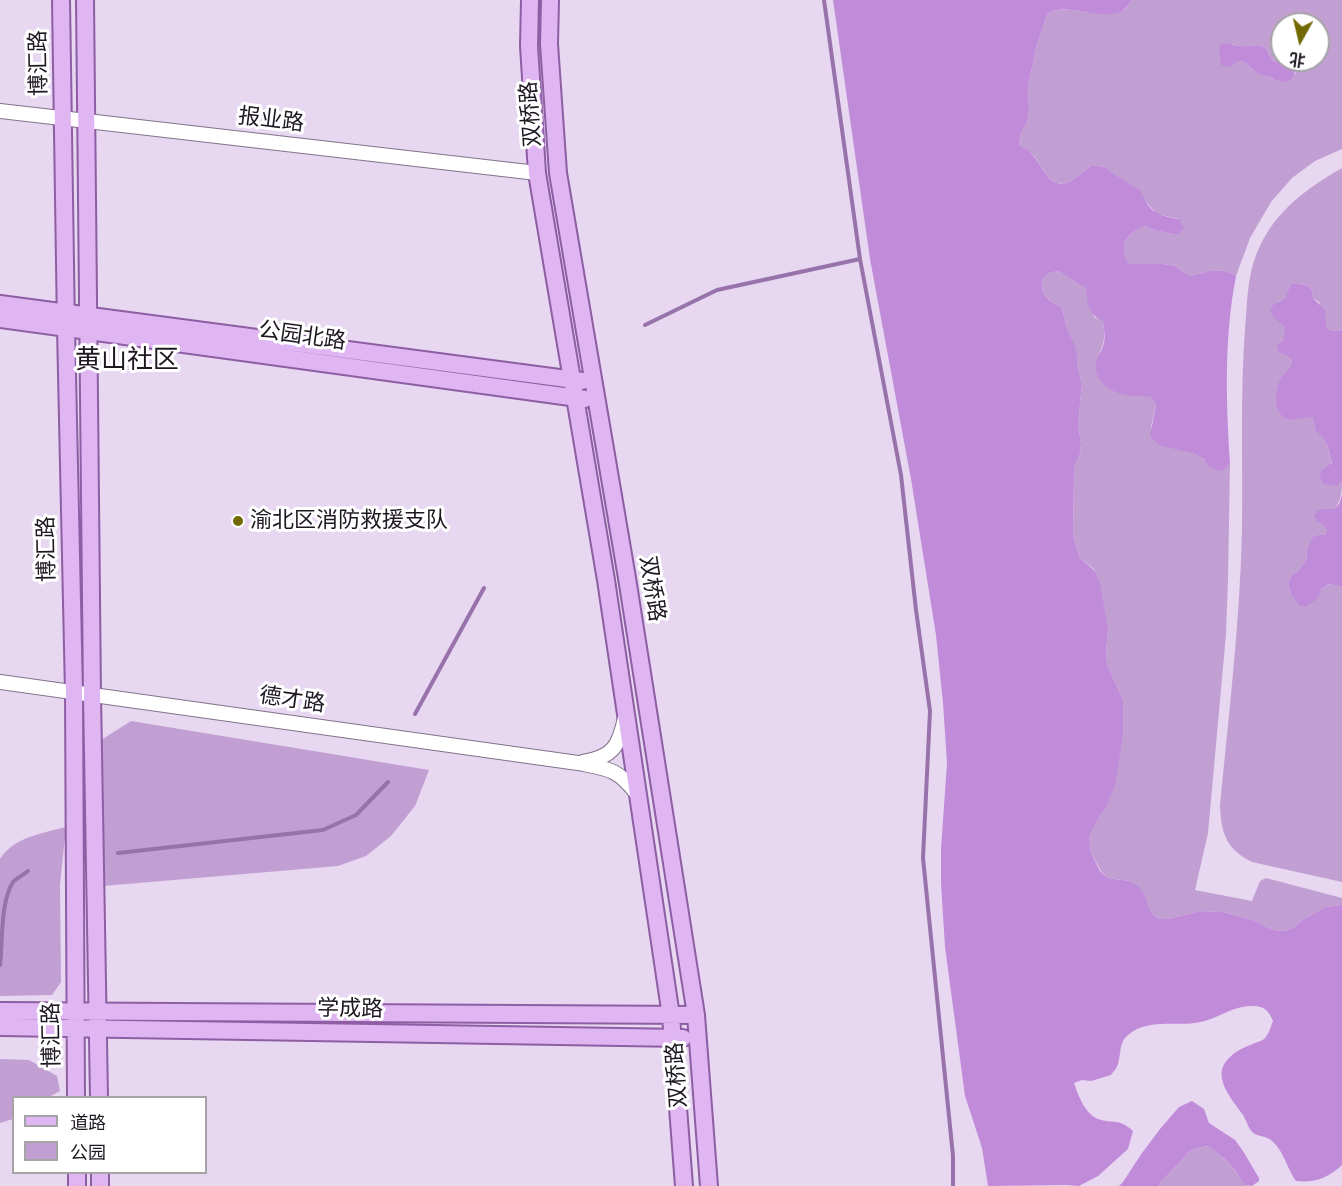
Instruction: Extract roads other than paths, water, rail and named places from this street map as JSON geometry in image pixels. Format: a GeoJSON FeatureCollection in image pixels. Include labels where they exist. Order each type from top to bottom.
{"type":"FeatureCollection","features":[{"type":"Feature","properties":{"kind":"main road","name":"博汇路"},"geometry":{"type":"LineString","coordinates":[[61,0],[65,320],[74,693],[76,1096]]}},
{"type":"Feature","properties":{"kind":"main road","name":"博汇路"},"geometry":{"type":"LineString","coordinates":[[85,0],[92,695],[99,1096]]}},
{"type":"Feature","properties":{"kind":"main road","name":"双桥路"},"geometry":{"type":"LineString","coordinates":[[530,0],[529,46],[537,173],[606,580],[671,1016],[684,1186]]}},
{"type":"Feature","properties":{"kind":"main road","name":"双桥路"},"geometry":{"type":"LineString","coordinates":[[550,0],[549,44],[558,173],[627,578],[696,1015],[709,1186]]}},
{"type":"Feature","properties":{"kind":"main road","name":"公园北路"},"geometry":{"type":"LineString","coordinates":[[0,304],[65,320],[594,382]]}},
{"type":"Feature","properties":{"kind":"main road","name":"公园北路"},"geometry":{"type":"LineString","coordinates":[[0,319],[65,320]]}},
{"type":"Feature","properties":{"kind":"main road","name":"公园北路"},"geometry":{"type":"LineString","coordinates":[[88,323],[467,383],[597,401]]}},
{"type":"Feature","properties":{"kind":"main road","name":"学成路"},"geometry":{"type":"LineString","coordinates":[[0,1011],[75,1020],[98,1029],[699,1038]]}},
{"type":"Feature","properties":{"kind":"main road","name":"学成路"},"geometry":{"type":"LineString","coordinates":[[0,1027],[75,1020],[98,1012],[696,1015]]}},
{"type":"Feature","properties":{"kind":"street","name":"报业路"},"geometry":{"type":"LineString","coordinates":[[0,111],[537,173]]}},
{"type":"Feature","properties":{"kind":"street","name":"德才路"},"geometry":{"type":"LineString","coordinates":[[0,682],[578,762],[619,774],[627,780],[637,794]]}},
{"type":"Feature","properties":{"kind":"street","name":"德才路"},"geometry":{"type":"LineString","coordinates":[[578,762],[596,760],[612,750],[618,743],[626,716]]}},
{"type":"Feature","properties":{"kind":"waterway"},"geometry":{"type":"LineString","coordinates":[[824,0],[860,259],[901,475],[930,711],[923,858],[953,1156],[953,1186]]}},
{"type":"Feature","properties":{"kind":"waterway"},"geometry":{"type":"LineString","coordinates":[[645,325],[717,290],[860,259]]}},
{"type":"Feature","properties":{"kind":"waterway"},"geometry":{"type":"LineString","coordinates":[[415,714],[484,588]]}},
{"type":"Feature","properties":{"kind":"waterway"},"geometry":{"type":"LineString","coordinates":[[118,853],[323,830],[356,815],[388,782]]}},
{"type":"Feature","properties":{"kind":"waterway"},"geometry":{"type":"LineString","coordinates":[[0,965],[6,900],[13,882],[28,871]]}},
{"type":"Feature","properties":{"kind":"place","name":"渝北区消防救援支队"},"geometry":{"type":"Point","coordinates":[238,521]}},
{"type":"Feature","properties":{"kind":"district","name":"黄山社区"},"geometry":{"type":"Point","coordinates":[127,361]}}]}
